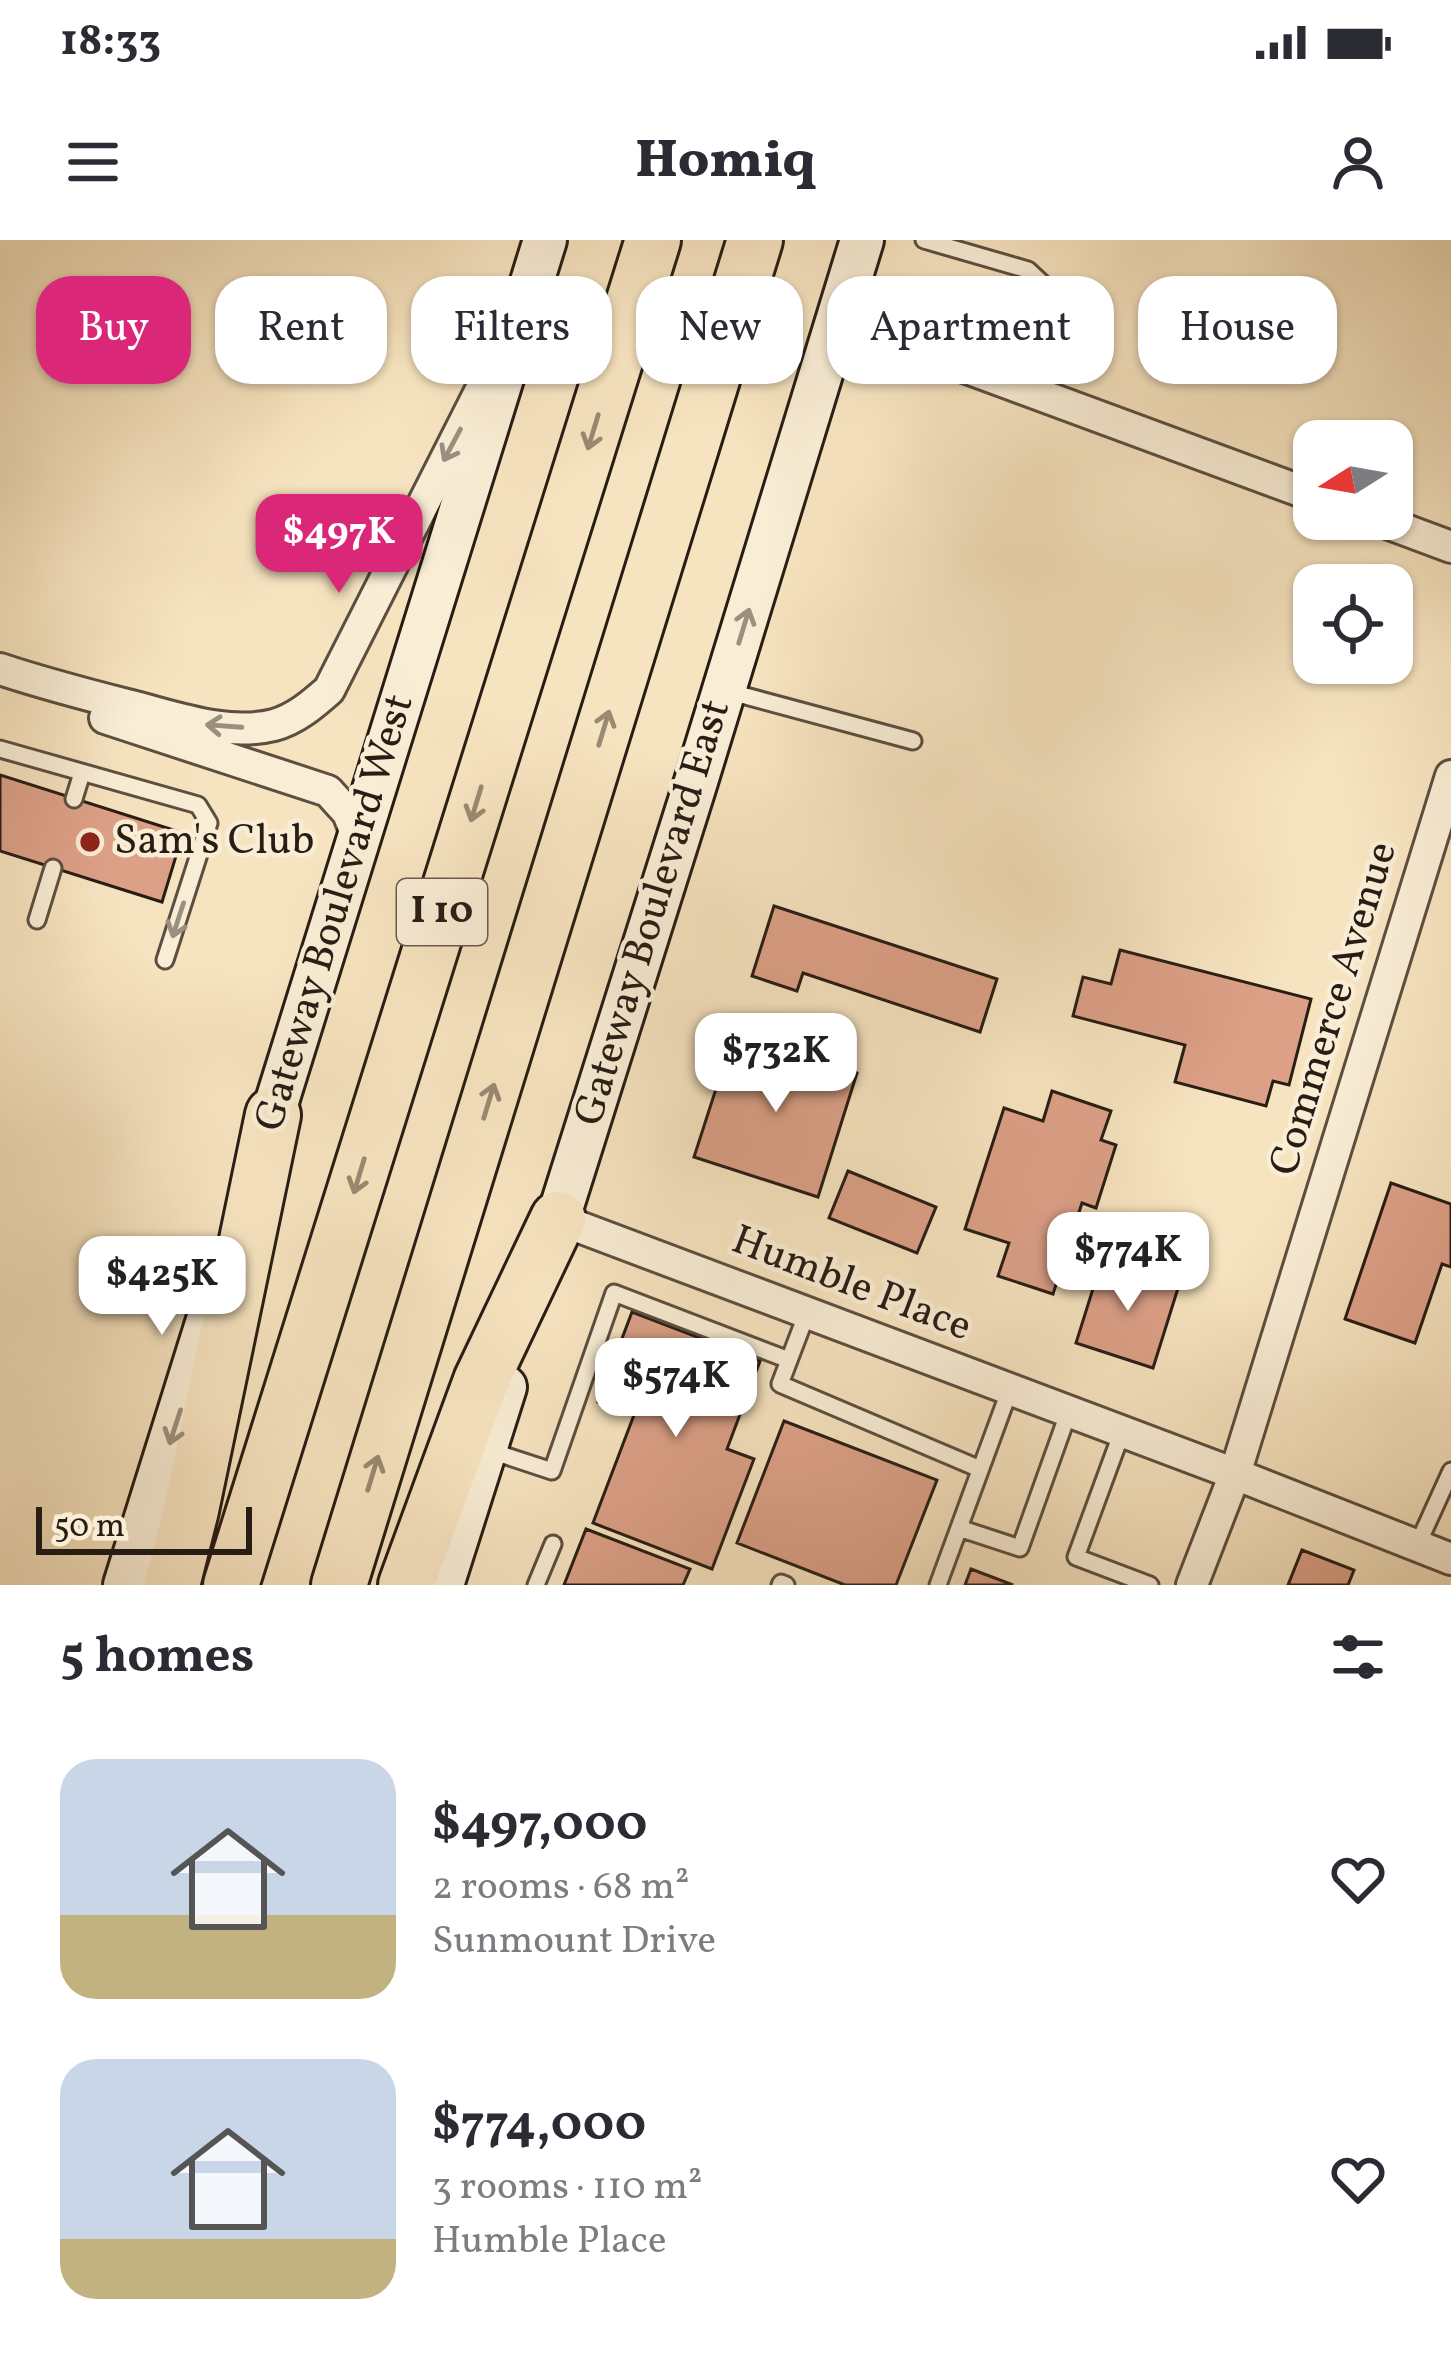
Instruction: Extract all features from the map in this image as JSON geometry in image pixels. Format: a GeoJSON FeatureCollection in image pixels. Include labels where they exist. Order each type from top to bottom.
{"type":"FeatureCollection","features":[{"type":"Feature","properties":{"kind":"highway","name":"I 10"},"geometry":{"type":"LineString","coordinates":[[231,1585],[653,240]]}},
{"type":"Feature","properties":{"kind":"highway","name":"I 10"},"geometry":{"type":"LineString","coordinates":[[339,1585],[755,240]]}},
{"type":"Feature","properties":{"kind":"highway"},"geometry":{"type":"LineString","coordinates":[[172,1585],[273,1115]]}},
{"type":"Feature","properties":{"kind":"highway"},"geometry":{"type":"LineString","coordinates":[[406,1585],[481,1382],[558,1219]]}},
{"type":"Feature","properties":{"kind":"main road","name":"Gateway Boulevard West"},"geometry":{"type":"LineString","coordinates":[[534,276],[545,240]]}},
{"type":"Feature","properties":{"kind":"main road","name":"Gateway Boulevard East"},"geometry":{"type":"LineString","coordinates":[[851,276],[862,240]]}},
{"type":"Feature","properties":{"kind":"main road","name":"Gateway Boulevard East"},"geometry":{"type":"LineString","coordinates":[[442,1585],[827,353]]}},
{"type":"Feature","properties":{"kind":"main road","name":"Gateway Boulevard West"},"geometry":{"type":"LineString","coordinates":[[125,1585],[501,384]]}},
{"type":"Feature","properties":{"kind":"street"},"geometry":{"type":"LineString","coordinates":[[0,669],[206,725],[275,724],[308,709],[329,690],[485,384]]}},
{"type":"Feature","properties":{"kind":"street"},"geometry":{"type":"LineString","coordinates":[[1009,384],[1293,488]]}},
{"type":"Feature","properties":{"kind":"street"},"geometry":{"type":"LineString","coordinates":[[1413,533],[1451,547]]}},
{"type":"Feature","properties":{"kind":"street"},"geometry":{"type":"LineString","coordinates":[[43,683],[100,716],[328,791],[348,813],[359,841]]}},
{"type":"Feature","properties":{"kind":"street","name":"Commerce Avenue"},"geometry":{"type":"LineString","coordinates":[[1192,1585],[1235,1474],[1451,776]]}},
{"type":"Feature","properties":{"kind":"street","name":"Humble Place"},"geometry":{"type":"LineString","coordinates":[[558,1219],[1451,1559]]}},
{"type":"Feature","properties":{"kind":"lane"},"geometry":{"type":"LineString","coordinates":[[924,240],[1028,270],[1044,285],[1050,305],[1045,332],[1020,388]]}},
{"type":"Feature","properties":{"kind":"lane"},"geometry":{"type":"LineString","coordinates":[[724,690],[913,741]]}},
{"type":"Feature","properties":{"kind":"lane"},"geometry":{"type":"LineString","coordinates":[[0,749],[198,805],[208,823],[165,960]]}},
{"type":"Feature","properties":{"kind":"lane"},"geometry":{"type":"LineString","coordinates":[[74,799],[82,773]]}},
{"type":"Feature","properties":{"kind":"lane"},"geometry":{"type":"LineString","coordinates":[[38,920],[53,868]]}},
{"type":"Feature","properties":{"kind":"lane"},"geometry":{"type":"LineString","coordinates":[[485,1449],[552,1472],[614,1293],[789,1360]]}},
{"type":"Feature","properties":{"kind":"lane"},"geometry":{"type":"LineString","coordinates":[[807,1313],[780,1384],[980,1468]]}},
{"type":"Feature","properties":{"kind":"lane"},"geometry":{"type":"LineString","coordinates":[[938,1585],[1010,1389]]}},
{"type":"Feature","properties":{"kind":"lane"},"geometry":{"type":"LineString","coordinates":[[959,1528],[1020,1548],[1069,1411]]}},
{"type":"Feature","properties":{"kind":"lane"},"geometry":{"type":"LineString","coordinates":[[1122,1432],[1076,1557],[1150,1585]]}},
{"type":"Feature","properties":{"kind":"lane"},"geometry":{"type":"LineString","coordinates":[[1418,1546],[1451,1471]]}},
{"type":"Feature","properties":{"kind":"lane"},"geometry":{"type":"LineString","coordinates":[[536,1585],[553,1544]]}},
{"type":"Feature","properties":{"kind":"building","name":"Sam's Club"},"geometry":{"type":"Polygon","coordinates":[[[0,775],[183,833],[162,902],[0,851],[0,775]]]}},
{"type":"Feature","properties":{"kind":"building"},"geometry":{"type":"Polygon","coordinates":[[[774,906],[997,979],[980,1032],[803,973],[797,991],[752,976],[774,906]]]}},
{"type":"Feature","properties":{"kind":"building"},"geometry":{"type":"Polygon","coordinates":[[[1120,950],[1311,999],[1289,1085],[1273,1081],[1266,1106],[1175,1082],[1185,1045],[1073,1016],[1083,977],[1111,984],[1120,950]]]}},
{"type":"Feature","properties":{"kind":"building"},"geometry":{"type":"Polygon","coordinates":[[[734,1033],[857,1073],[818,1197],[694,1157],[734,1033]]]}},
{"type":"Feature","properties":{"kind":"building"},"geometry":{"type":"Polygon","coordinates":[[[1052,1091],[1111,1111],[1101,1140],[1116,1145],[1096,1208],[1082,1203],[1053,1294],[998,1276],[1009,1243],[965,1229],[1004,1108],[1043,1121],[1052,1091]]]}},
{"type":"Feature","properties":{"kind":"building"},"geometry":{"type":"Polygon","coordinates":[[[848,1171],[936,1207],[917,1253],[829,1218],[848,1171]]]}},
{"type":"Feature","properties":{"kind":"building"},"geometry":{"type":"Polygon","coordinates":[[[1391,1183],[1451,1204],[1451,1267],[1442,1264],[1415,1343],[1345,1319],[1391,1183]]]}},
{"type":"Feature","properties":{"kind":"building"},"geometry":{"type":"Polygon","coordinates":[[[1102,1260],[1179,1285],[1153,1368],[1076,1343],[1102,1260]]]}},
{"type":"Feature","properties":{"kind":"building"},"geometry":{"type":"Polygon","coordinates":[[[632,1312],[760,1361],[727,1449],[754,1459],[712,1569],[593,1523],[634,1415],[598,1402],[632,1312]]]}},
{"type":"Feature","properties":{"kind":"building"},"geometry":{"type":"Polygon","coordinates":[[[784,1421],[937,1480],[896,1585],[845,1585],[737,1543],[784,1421]]]}},
{"type":"Feature","properties":{"kind":"building"},"geometry":{"type":"Polygon","coordinates":[[[586,1529],[690,1569],[683,1585],[564,1585],[586,1529]]]}},
{"type":"Feature","properties":{"kind":"building"},"geometry":{"type":"Polygon","coordinates":[[[1302,1550],[1354,1570],[1348,1585],[1288,1585],[1302,1550]]]}},
{"type":"Feature","properties":{"kind":"building"},"geometry":{"type":"Polygon","coordinates":[[[971,1569],[1013,1585],[965,1585],[971,1569]]]}},
{"type":"Feature","properties":{"kind":"place","name":"Sam's Club"},"geometry":{"type":"Point","coordinates":[90,842]}}]}
